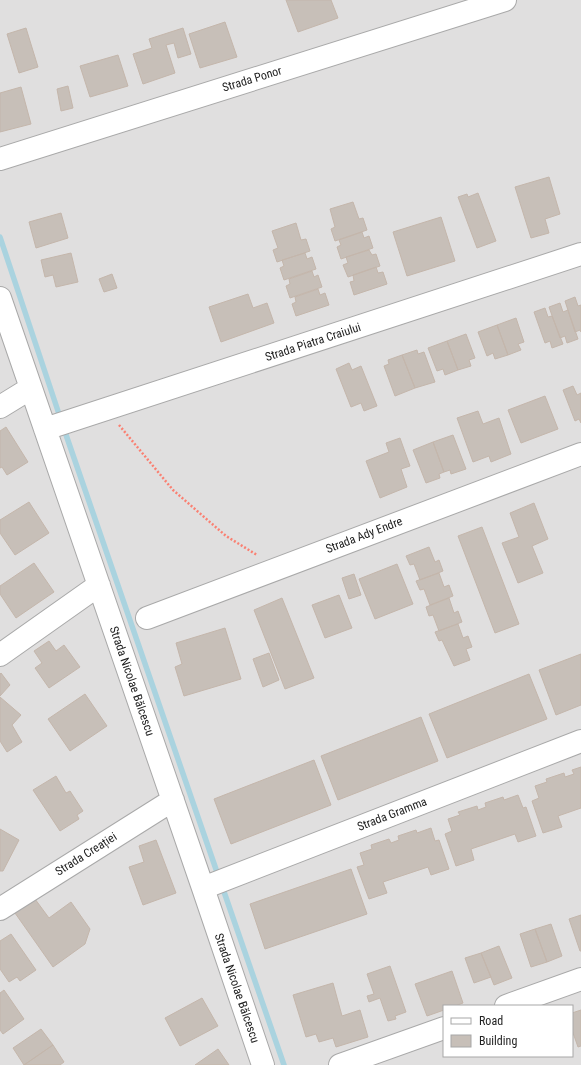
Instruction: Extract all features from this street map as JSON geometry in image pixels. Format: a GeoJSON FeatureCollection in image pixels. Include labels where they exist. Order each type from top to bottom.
{"type":"FeatureCollection","features":[{"type":"Feature","properties":{"kind":"street","name":"Strada Ponor"},"geometry":{"type":"LineString","coordinates":[[0,159],[505,0]]}},
{"type":"Feature","properties":{"kind":"street","name":"Strada Piatra Craiului"},"geometry":{"type":"LineString","coordinates":[[57,425],[581,254]]}},
{"type":"Feature","properties":{"kind":"street","name":"Strada Nicolae Bălcescu"},"geometry":{"type":"LineString","coordinates":[[0,298],[31,388],[57,425],[99,585],[173,800],[215,884],[263,1065]]}},
{"type":"Feature","properties":{"kind":"street"},"geometry":{"type":"LineString","coordinates":[[0,407],[31,388]]}},
{"type":"Feature","properties":{"kind":"street","name":"Strada Ady Endre"},"geometry":{"type":"LineString","coordinates":[[147,618],[581,454]]}},
{"type":"Feature","properties":{"kind":"street"},"geometry":{"type":"LineString","coordinates":[[0,655],[99,585]]}},
{"type":"Feature","properties":{"kind":"street","name":"Strada Gramma"},"geometry":{"type":"LineString","coordinates":[[215,884],[581,741]]}},
{"type":"Feature","properties":{"kind":"street","name":"Strada Creației"},"geometry":{"type":"LineString","coordinates":[[0,909],[173,800]]}},
{"type":"Feature","properties":{"kind":"street"},"geometry":{"type":"LineString","coordinates":[[509,1005],[581,979]]}},
{"type":"Feature","properties":{"kind":"street"},"geometry":{"type":"LineString","coordinates":[[340,1065],[443,1028]]}},
{"type":"Feature","properties":{"kind":"path"},"geometry":{"type":"LineString","coordinates":[[106,410],[173,490],[226,536],[278,568]]}},
{"type":"Feature","properties":{"kind":"shaded area"},"geometry":{"type":"Polygon","coordinates":[[[0,0],[581,0],[581,1065],[0,1065],[0,0]]]}},
{"type":"Feature","properties":{"kind":"building"},"geometry":{"type":"Polygon","coordinates":[[[286,0],[331,0],[338,18],[298,32],[286,0]]]}},
{"type":"Feature","properties":{"kind":"building"},"geometry":{"type":"Polygon","coordinates":[[[225,22],[237,57],[200,68],[189,34],[225,22]]]}},
{"type":"Feature","properties":{"kind":"building"},"geometry":{"type":"Polygon","coordinates":[[[26,28],[38,67],[19,73],[7,34],[26,28]]]}},
{"type":"Feature","properties":{"kind":"building"},"geometry":{"type":"Polygon","coordinates":[[[183,28],[191,54],[178,58],[174,43],[166,45],[175,73],[143,84],[133,54],[152,48],[149,39],[183,28]]]}},
{"type":"Feature","properties":{"kind":"building"},"geometry":{"type":"Polygon","coordinates":[[[118,55],[128,86],[90,97],[80,66],[118,55]]]}},
{"type":"Feature","properties":{"kind":"building"},"geometry":{"type":"Polygon","coordinates":[[[68,86],[73,108],[61,111],[57,89],[68,86]]]}},
{"type":"Feature","properties":{"kind":"building"},"geometry":{"type":"Polygon","coordinates":[[[21,87],[31,124],[0,132],[0,93],[21,87]]]}},
{"type":"Feature","properties":{"kind":"building"},"geometry":{"type":"Polygon","coordinates":[[[549,177],[560,214],[545,219],[549,233],[531,238],[515,187],[549,177]]]}},
{"type":"Feature","properties":{"kind":"building"},"geometry":{"type":"Polygon","coordinates":[[[478,193],[496,241],[477,248],[458,197],[467,194],[468,197],[478,193]]]}},
{"type":"Feature","properties":{"kind":"building"},"geometry":{"type":"Polygon","coordinates":[[[353,202],[359,219],[363,218],[367,230],[335,241],[331,229],[335,227],[330,209],[353,202]]]}},
{"type":"Feature","properties":{"kind":"building"},"geometry":{"type":"Polygon","coordinates":[[[61,213],[68,238],[36,248],[29,222],[61,213]]]}},
{"type":"Feature","properties":{"kind":"building"},"geometry":{"type":"Polygon","coordinates":[[[441,217],[455,261],[407,276],[393,232],[441,217]]]}},
{"type":"Feature","properties":{"kind":"building"},"geometry":{"type":"Polygon","coordinates":[[[296,223],[301,240],[306,239],[310,251],[277,262],[273,250],[278,248],[272,231],[296,223]]]}},
{"type":"Feature","properties":{"kind":"building"},"geometry":{"type":"Polygon","coordinates":[[[362,232],[364,238],[369,236],[373,248],[341,259],[337,247],[341,245],[339,240],[362,232]]]}},
{"type":"Feature","properties":{"kind":"building"},"geometry":{"type":"Polygon","coordinates":[[[369,250],[372,255],[376,254],[380,266],[348,277],[343,265],[348,263],[346,257],[369,250]]]}},
{"type":"Feature","properties":{"kind":"building"},"geometry":{"type":"Polygon","coordinates":[[[71,253],[78,282],[56,287],[53,275],[45,277],[41,260],[71,253]]]}},
{"type":"Feature","properties":{"kind":"building"},"geometry":{"type":"Polygon","coordinates":[[[305,253],[307,259],[312,257],[316,269],[284,280],[280,268],[284,266],[282,260],[305,253]]]}},
{"type":"Feature","properties":{"kind":"building"},"geometry":{"type":"Polygon","coordinates":[[[376,267],[378,273],[383,272],[387,284],[354,295],[350,282],[354,281],[353,275],[376,267]]]}},
{"type":"Feature","properties":{"kind":"building"},"geometry":{"type":"Polygon","coordinates":[[[312,271],[314,277],[318,275],[322,287],[290,298],[286,286],[290,284],[289,279],[312,271]]]}},
{"type":"Feature","properties":{"kind":"building"},"geometry":{"type":"Polygon","coordinates":[[[112,274],[117,288],[104,292],[99,279],[112,274]]]}},
{"type":"Feature","properties":{"kind":"building"},"geometry":{"type":"Polygon","coordinates":[[[318,289],[320,295],[325,293],[329,305],[296,316],[292,304],[296,302],[295,297],[318,289]]]}},
{"type":"Feature","properties":{"kind":"building"},"geometry":{"type":"Polygon","coordinates":[[[248,294],[253,308],[267,303],[274,323],[221,342],[209,307],[248,294]]]}},
{"type":"Feature","properties":{"kind":"building"},"geometry":{"type":"Polygon","coordinates":[[[575,297],[578,306],[581,305],[581,332],[580,330],[575,332],[565,301],[575,297]]]}},
{"type":"Feature","properties":{"kind":"building"},"geometry":{"type":"Polygon","coordinates":[[[560,303],[563,312],[568,310],[578,339],[567,343],[565,336],[560,338],[549,307],[560,303]]]}},
{"type":"Feature","properties":{"kind":"building"},"geometry":{"type":"Polygon","coordinates":[[[545,308],[548,317],[552,316],[563,344],[552,348],[550,341],[545,343],[534,312],[545,308]]]}},
{"type":"Feature","properties":{"kind":"building"},"geometry":{"type":"Polygon","coordinates":[[[516,318],[524,342],[518,344],[521,350],[508,355],[497,325],[516,318]]]}},
{"type":"Feature","properties":{"kind":"building"},"geometry":{"type":"Polygon","coordinates":[[[497,325],[508,355],[495,359],[493,353],[487,356],[478,332],[497,325]]]}},
{"type":"Feature","properties":{"kind":"building"},"geometry":{"type":"Polygon","coordinates":[[[466,334],[475,358],[469,360],[471,366],[458,370],[447,341],[466,334]]]}},
{"type":"Feature","properties":{"kind":"building"},"geometry":{"type":"Polygon","coordinates":[[[447,341],[458,370],[445,375],[443,369],[437,371],[428,348],[447,341]]]}},
{"type":"Feature","properties":{"kind":"building"},"geometry":{"type":"Polygon","coordinates":[[[417,350],[418,354],[424,352],[435,382],[415,388],[402,355],[417,350]]]}},
{"type":"Feature","properties":{"kind":"building"},"geometry":{"type":"Polygon","coordinates":[[[402,355],[415,388],[395,396],[384,366],[389,364],[388,360],[402,355]]]}},
{"type":"Feature","properties":{"kind":"building"},"geometry":{"type":"Polygon","coordinates":[[[349,363],[352,370],[361,366],[377,406],[364,411],[361,403],[351,407],[336,369],[349,363]]]}},
{"type":"Feature","properties":{"kind":"building"},"geometry":{"type":"Polygon","coordinates":[[[573,386],[577,395],[581,393],[581,423],[579,419],[575,421],[563,390],[573,386]]]}},
{"type":"Feature","properties":{"kind":"building"},"geometry":{"type":"Polygon","coordinates":[[[545,396],[558,429],[521,443],[508,410],[545,396]]]}},
{"type":"Feature","properties":{"kind":"building"},"geometry":{"type":"Polygon","coordinates":[[[478,411],[483,424],[499,418],[511,454],[491,462],[489,456],[473,462],[457,418],[478,411]]]}},
{"type":"Feature","properties":{"kind":"building"},"geometry":{"type":"Polygon","coordinates":[[[6,427],[28,462],[7,475],[2,467],[0,468],[0,431],[6,427]]]}},
{"type":"Feature","properties":{"kind":"building"},"geometry":{"type":"Polygon","coordinates":[[[453,435],[466,469],[451,474],[450,470],[444,472],[433,442],[453,435]]]}},
{"type":"Feature","properties":{"kind":"building"},"geometry":{"type":"Polygon","coordinates":[[[400,438],[410,466],[401,469],[407,487],[380,498],[366,461],[389,452],[386,443],[400,438]]]}},
{"type":"Feature","properties":{"kind":"building"},"geometry":{"type":"Polygon","coordinates":[[[433,442],[444,472],[439,474],[440,478],[426,483],[413,450],[433,442]]]}},
{"type":"Feature","properties":{"kind":"building"},"geometry":{"type":"Polygon","coordinates":[[[29,502],[49,533],[15,555],[0,533],[0,520],[29,502]]]}},
{"type":"Feature","properties":{"kind":"building"},"geometry":{"type":"Polygon","coordinates":[[[534,503],[548,539],[532,546],[543,573],[518,583],[502,543],[519,537],[510,513],[534,503]]]}},
{"type":"Feature","properties":{"kind":"building"},"geometry":{"type":"Polygon","coordinates":[[[482,527],[519,624],[495,633],[458,536],[482,527]]]}},
{"type":"Feature","properties":{"kind":"building"},"geometry":{"type":"Polygon","coordinates":[[[429,547],[435,562],[439,560],[443,571],[420,580],[414,564],[410,565],[406,556],[429,547]]]}},
{"type":"Feature","properties":{"kind":"building"},"geometry":{"type":"Polygon","coordinates":[[[34,563],[54,592],[16,618],[0,594],[0,586],[34,563]]]}},
{"type":"Feature","properties":{"kind":"building"},"geometry":{"type":"Polygon","coordinates":[[[397,564],[413,604],[375,619],[359,579],[397,564]]]}},
{"type":"Feature","properties":{"kind":"building"},"geometry":{"type":"Polygon","coordinates":[[[439,573],[444,587],[449,585],[453,596],[430,605],[424,589],[420,590],[416,581],[439,573]]]}},
{"type":"Feature","properties":{"kind":"building"},"geometry":{"type":"Polygon","coordinates":[[[354,574],[361,595],[349,599],[342,578],[354,574]]]}},
{"type":"Feature","properties":{"kind":"building"},"geometry":{"type":"Polygon","coordinates":[[[339,595],[352,628],[325,638],[312,605],[339,595]]]}},
{"type":"Feature","properties":{"kind":"building"},"geometry":{"type":"Polygon","coordinates":[[[282,598],[314,678],[285,689],[254,610],[282,598]]]}},
{"type":"Feature","properties":{"kind":"building"},"geometry":{"type":"Polygon","coordinates":[[[449,598],[454,613],[458,611],[462,622],[439,631],[433,615],[429,616],[426,607],[449,598]]]}},
{"type":"Feature","properties":{"kind":"building"},"geometry":{"type":"Polygon","coordinates":[[[458,624],[463,638],[468,636],[472,647],[466,649],[470,660],[454,666],[442,640],[439,641],[435,632],[458,624]]]}},
{"type":"Feature","properties":{"kind":"building"},"geometry":{"type":"Polygon","coordinates":[[[225,628],[241,679],[184,696],[175,667],[182,664],[176,643],[225,628]]]}},
{"type":"Feature","properties":{"kind":"building"},"geometry":{"type":"Polygon","coordinates":[[[49,641],[56,651],[64,645],[80,667],[49,688],[35,668],[42,663],[34,651],[49,641]]]}},
{"type":"Feature","properties":{"kind":"building"},"geometry":{"type":"Polygon","coordinates":[[[269,653],[279,680],[263,687],[253,659],[269,653]]]}},
{"type":"Feature","properties":{"kind":"building"},"geometry":{"type":"Polygon","coordinates":[[[581,654],[581,705],[556,715],[539,670],[581,654]]]}},
{"type":"Feature","properties":{"kind":"building"},"geometry":{"type":"Polygon","coordinates":[[[1,673],[10,685],[0,696],[0,674],[1,673]]]}},
{"type":"Feature","properties":{"kind":"building"},"geometry":{"type":"Polygon","coordinates":[[[529,674],[547,719],[447,758],[429,714],[529,674]]]}},
{"type":"Feature","properties":{"kind":"building"},"geometry":{"type":"Polygon","coordinates":[[[85,694],[107,726],[70,751],[48,719],[85,694]]]}},
{"type":"Feature","properties":{"kind":"building"},"geometry":{"type":"Polygon","coordinates":[[[0,697],[21,715],[12,725],[22,742],[7,752],[0,741],[0,697]]]}},
{"type":"Feature","properties":{"kind":"building"},"geometry":{"type":"Polygon","coordinates":[[[421,717],[438,761],[338,800],[321,756],[421,717]]]}},
{"type":"Feature","properties":{"kind":"building"},"geometry":{"type":"Polygon","coordinates":[[[314,760],[331,805],[231,844],[214,799],[314,760]]]}},
{"type":"Feature","properties":{"kind":"building"},"geometry":{"type":"Polygon","coordinates":[[[581,767],[581,808],[558,816],[562,827],[543,833],[532,801],[539,798],[535,786],[547,782],[546,779],[564,773],[565,777],[574,774],[572,770],[581,767]]]}},
{"type":"Feature","properties":{"kind":"building"},"geometry":{"type":"Polygon","coordinates":[[[56,776],[66,793],[70,791],[83,811],[77,815],[79,819],[60,831],[33,790],[56,776]]]}},
{"type":"Feature","properties":{"kind":"building"},"geometry":{"type":"Polygon","coordinates":[[[518,795],[523,808],[526,807],[536,836],[518,842],[515,834],[471,849],[474,860],[456,866],[445,834],[452,831],[448,819],[460,815],[458,812],[477,806],[478,810],[486,807],[485,803],[503,797],[504,800],[518,795]]]}},
{"type":"Feature","properties":{"kind":"building"},"geometry":{"type":"Polygon","coordinates":[[[431,828],[435,841],[439,840],[449,869],[431,875],[428,867],[383,882],[387,893],[369,899],[357,867],[364,865],[360,853],[372,849],[371,845],[389,839],[391,843],[399,840],[398,836],[416,830],[417,833],[431,828]]]}},
{"type":"Feature","properties":{"kind":"building"},"geometry":{"type":"Polygon","coordinates":[[[0,829],[19,840],[3,871],[0,871],[0,829]]]}},
{"type":"Feature","properties":{"kind":"building"},"geometry":{"type":"Polygon","coordinates":[[[156,840],[176,893],[143,905],[129,867],[144,862],[139,846],[156,840]]]}},
{"type":"Feature","properties":{"kind":"building"},"geometry":{"type":"Polygon","coordinates":[[[351,869],[367,914],[265,949],[250,904],[351,869]]]}},
{"type":"Feature","properties":{"kind":"building"},"geometry":{"type":"Polygon","coordinates":[[[35,899],[49,918],[71,902],[90,929],[85,944],[53,967],[15,913],[35,899]]]}},
{"type":"Feature","properties":{"kind":"building"},"geometry":{"type":"Polygon","coordinates":[[[581,915],[581,951],[580,951],[569,919],[581,915]]]}},
{"type":"Feature","properties":{"kind":"building"},"geometry":{"type":"Polygon","coordinates":[[[551,924],[562,956],[547,962],[535,929],[551,924]]]}},
{"type":"Feature","properties":{"kind":"building"},"geometry":{"type":"Polygon","coordinates":[[[535,929],[547,962],[531,967],[520,934],[535,929]]]}},
{"type":"Feature","properties":{"kind":"building"},"geometry":{"type":"Polygon","coordinates":[[[11,934],[36,970],[20,981],[17,977],[9,982],[0,969],[0,941],[11,934]]]}},
{"type":"Feature","properties":{"kind":"building"},"geometry":{"type":"Polygon","coordinates":[[[499,946],[512,978],[494,985],[481,953],[499,946]]]}},
{"type":"Feature","properties":{"kind":"building"},"geometry":{"type":"Polygon","coordinates":[[[481,953],[491,977],[474,983],[465,958],[481,953]]]}},
{"type":"Feature","properties":{"kind":"building"},"geometry":{"type":"Polygon","coordinates":[[[390,966],[406,1012],[395,1016],[396,1019],[388,1021],[380,998],[369,1002],[367,996],[374,994],[367,974],[390,966]]]}},
{"type":"Feature","properties":{"kind":"building"},"geometry":{"type":"Polygon","coordinates":[[[452,971],[463,1003],[458,1005],[443,1005],[443,1010],[427,1016],[415,984],[452,971]]]}},
{"type":"Feature","properties":{"kind":"building"},"geometry":{"type":"Polygon","coordinates":[[[333,983],[342,1016],[360,1010],[368,1037],[336,1047],[333,1038],[319,1042],[316,1034],[306,1037],[293,995],[333,983]]]}},
{"type":"Feature","properties":{"kind":"building"},"geometry":{"type":"Polygon","coordinates":[[[4,990],[24,1019],[3,1034],[0,1030],[0,993],[4,990]]]}},
{"type":"Feature","properties":{"kind":"building"},"geometry":{"type":"Polygon","coordinates":[[[202,998],[218,1026],[180,1046],[165,1018],[202,998]]]}},
{"type":"Feature","properties":{"kind":"building"},"geometry":{"type":"Polygon","coordinates":[[[581,1010],[581,1046],[578,1047],[573,1033],[573,1013],[581,1010]]]}},
{"type":"Feature","properties":{"kind":"building"},"geometry":{"type":"Polygon","coordinates":[[[41,1029],[53,1045],[24,1065],[13,1048],[41,1029]]]}},
{"type":"Feature","properties":{"kind":"building"},"geometry":{"type":"Polygon","coordinates":[[[53,1045],[64,1062],[60,1065],[24,1065],[53,1045]]]}},
{"type":"Feature","properties":{"kind":"building"},"geometry":{"type":"Polygon","coordinates":[[[218,1049],[229,1065],[195,1065],[218,1049]]]}},
{"type":"Feature","properties":{"kind":"waterway"},"geometry":{"type":"LineString","coordinates":[[0,237],[61,420]]}},
{"type":"Feature","properties":{"kind":"waterway"},"geometry":{"type":"LineString","coordinates":[[64,429],[219,878]]}},
{"type":"Feature","properties":{"kind":"waterway"},"geometry":{"type":"LineString","coordinates":[[222,886],[284,1065]]}}]}
